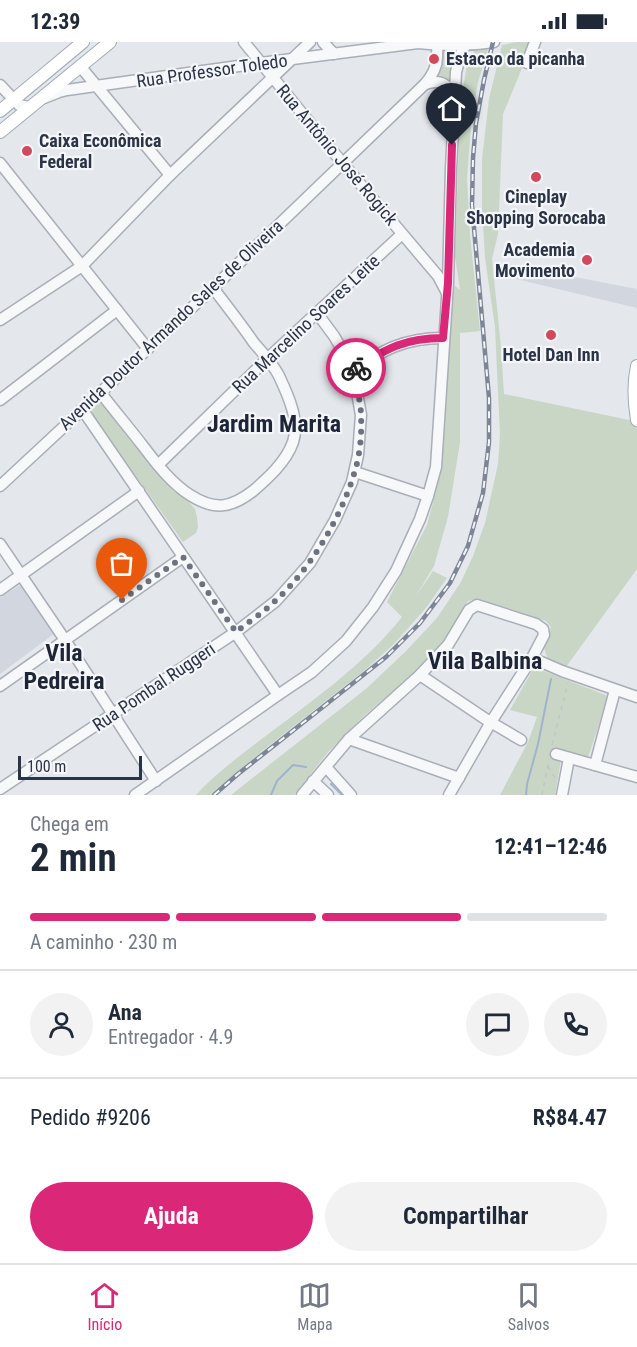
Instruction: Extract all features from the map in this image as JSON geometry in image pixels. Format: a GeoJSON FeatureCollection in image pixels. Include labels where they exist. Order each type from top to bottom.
{"type":"FeatureCollection","features":[{"type":"Feature","properties":{"kind":"main road"},"geometry":{"type":"LineString","coordinates":[[0,111],[83,42]]}},
{"type":"Feature","properties":{"kind":"main road"},"geometry":{"type":"LineString","coordinates":[[0,132],[110,42]]}},
{"type":"Feature","properties":{"kind":"main road"},"geometry":{"type":"LineString","coordinates":[[637,366],[634,381],[637,420]]}},
{"type":"Feature","properties":{"kind":"street","name":"Rua Antônio José Rogick"},"geometry":{"type":"LineString","coordinates":[[244,42],[431,268],[442,282],[447,294]]}},
{"type":"Feature","properties":{"kind":"street"},"geometry":{"type":"LineString","coordinates":[[0,320],[82,266],[170,176],[310,42]]}},
{"type":"Feature","properties":{"kind":"street"},"geometry":{"type":"LineString","coordinates":[[323,42],[334,54]]}},
{"type":"Feature","properties":{"kind":"street","name":"Rua Professor Toledo"},"geometry":{"type":"LineString","coordinates":[[34,104],[59,92],[261,63],[420,43],[494,42]]}},
{"type":"Feature","properties":{"kind":"street"},"geometry":{"type":"LineString","coordinates":[[425,84],[436,66],[439,44]]}},
{"type":"Feature","properties":{"kind":"street"},"geometry":{"type":"LineString","coordinates":[[135,795],[312,672],[346,641],[373,607],[396,571],[420,519],[436,467],[447,294],[454,98],[456,72],[460,57],[467,49],[467,44]]}},
{"type":"Feature","properties":{"kind":"street"},"geometry":{"type":"LineString","coordinates":[[527,63],[534,44]]}},
{"type":"Feature","properties":{"kind":"street"},"geometry":{"type":"LineString","coordinates":[[80,66],[170,176]]}},
{"type":"Feature","properties":{"kind":"street"},"geometry":{"type":"LineString","coordinates":[[425,84],[433,81],[440,82],[451,91],[454,98]]}},
{"type":"Feature","properties":{"kind":"street","name":"Avenida Doutor Armando Sales de Oliveira"},"geometry":{"type":"LineString","coordinates":[[4,482],[213,288],[425,84]]}},
{"type":"Feature","properties":{"kind":"street"},"geometry":{"type":"LineString","coordinates":[[0,85],[21,106],[34,104]]}},
{"type":"Feature","properties":{"kind":"street"},"geometry":{"type":"LineString","coordinates":[[0,163],[148,349]]}},
{"type":"Feature","properties":{"kind":"street","name":"Rua Marcelino Soares Leite"},"geometry":{"type":"LineString","coordinates":[[158,465],[267,359],[402,234]]}},
{"type":"Feature","properties":{"kind":"street"},"geometry":{"type":"LineString","coordinates":[[431,268],[448,271]]}},
{"type":"Feature","properties":{"kind":"street"},"geometry":{"type":"LineString","coordinates":[[100,392],[158,465],[181,489],[192,496],[223,506],[240,501],[261,484],[281,463],[293,441],[295,421],[278,375],[213,288]]}},
{"type":"Feature","properties":{"kind":"street"},"geometry":{"type":"LineString","coordinates":[[0,400],[117,310]]}},
{"type":"Feature","properties":{"kind":"street","name":"Rua Pombal Ruggeri"},"geometry":{"type":"LineString","coordinates":[[0,789],[236,632],[276,601],[310,563],[335,520],[355,472],[361,415],[356,387],[347,358],[317,313]]}},
{"type":"Feature","properties":{"kind":"street"},"geometry":{"type":"LineString","coordinates":[[351,371],[395,345],[425,338],[443,338]]}},
{"type":"Feature","properties":{"kind":"street"},"geometry":{"type":"LineString","coordinates":[[82,409],[278,694]]}},
{"type":"Feature","properties":{"kind":"street"},"geometry":{"type":"LineString","coordinates":[[0,469],[4,482]]}},
{"type":"Feature","properties":{"kind":"street"},"geometry":{"type":"LineString","coordinates":[[355,472],[428,496]]}},
{"type":"Feature","properties":{"kind":"street"},"geometry":{"type":"LineString","coordinates":[[0,590],[139,491]]}},
{"type":"Feature","properties":{"kind":"street"},"geometry":{"type":"LineString","coordinates":[[0,544],[156,780]]}},
{"type":"Feature","properties":{"kind":"street"},"geometry":{"type":"LineString","coordinates":[[0,686],[183,557]]}},
{"type":"Feature","properties":{"kind":"street"},"geometry":{"type":"LineString","coordinates":[[302,795],[349,740],[420,675],[448,645],[469,610],[477,605],[536,624],[543,629],[544,635],[449,795]]}},
{"type":"Feature","properties":{"kind":"street"},"geometry":{"type":"LineString","coordinates":[[532,658],[565,675],[637,697]]}},
{"type":"Feature","properties":{"kind":"street"},"geometry":{"type":"LineString","coordinates":[[420,675],[521,740]]}},
{"type":"Feature","properties":{"kind":"street"},"geometry":{"type":"LineString","coordinates":[[595,765],[615,690]]}},
{"type":"Feature","properties":{"kind":"street"},"geometry":{"type":"LineString","coordinates":[[349,740],[459,778]]}},
{"type":"Feature","properties":{"kind":"street"},"geometry":{"type":"LineString","coordinates":[[552,752],[637,777]]}},
{"type":"Feature","properties":{"kind":"street"},"geometry":{"type":"LineString","coordinates":[[562,795],[569,758]]}},
{"type":"Feature","properties":{"kind":"street"},"geometry":{"type":"LineString","coordinates":[[326,767],[351,795]]}},
{"type":"Feature","properties":{"kind":"street"},"geometry":{"type":"LineString","coordinates":[[313,782],[328,795]]}},
{"type":"Feature","properties":{"kind":"path"},"geometry":{"type":"LineString","coordinates":[[542,795],[565,675]]}},
{"type":"Feature","properties":{"kind":"shaded area"},"geometry":{"type":"Polygon","coordinates":[[[501,263],[637,289],[637,308],[504,276],[501,263]]]}},
{"type":"Feature","properties":{"kind":"shaded area"},"geometry":{"type":"Polygon","coordinates":[[[20,585],[55,633],[0,674],[0,598],[20,585]]]}},
{"type":"Feature","properties":{"kind":"green space"},"geometry":{"type":"Polygon","coordinates":[[[529,42],[530,44],[503,114],[498,234],[492,259],[504,394],[634,421],[637,428],[637,569],[566,667],[548,660],[544,648],[551,627],[546,621],[480,599],[468,601],[446,639],[418,670],[366,714],[328,752],[294,795],[231,795],[367,688],[406,651],[437,618],[461,582],[473,556],[485,523],[498,464],[500,435],[495,327],[485,258],[482,159],[489,99],[502,45],[529,42]]]}},
{"type":"Feature","properties":{"kind":"green space"},"geometry":{"type":"Polygon","coordinates":[[[481,46],[489,46],[478,82],[471,126],[467,179],[480,331],[460,333],[460,442],[448,517],[434,566],[416,596],[433,571],[447,578],[426,608],[394,644],[364,671],[210,795],[196,795],[226,766],[353,668],[402,617],[387,602],[427,525],[438,484],[445,430],[450,290],[455,286],[460,290],[455,257],[460,105],[468,60],[481,46]]]}},
{"type":"Feature","properties":{"kind":"green space"},"geometry":{"type":"Polygon","coordinates":[[[457,48],[451,85],[443,78],[434,77],[442,49],[457,48]]]}},
{"type":"Feature","properties":{"kind":"green space"},"geometry":{"type":"Polygon","coordinates":[[[101,403],[173,491],[185,498],[195,509],[198,527],[196,533],[183,542],[96,420],[92,410],[96,404],[101,403]]]}},
{"type":"Feature","properties":{"kind":"green space"},"geometry":{"type":"Polygon","coordinates":[[[536,668],[608,696],[589,755],[587,757],[568,754],[561,760],[555,795],[500,795],[528,742],[537,717],[510,710],[532,671],[536,668]]]}},
{"type":"Feature","properties":{"kind":"waterway"},"geometry":{"type":"LineString","coordinates":[[526,795],[551,679]]}},
{"type":"Feature","properties":{"kind":"waterway"},"geometry":{"type":"LineString","coordinates":[[271,795],[277,781],[293,765],[306,767]]}},
{"type":"Feature","properties":{"kind":"waterway"},"geometry":{"type":"LineString","coordinates":[[331,784],[342,795]]}},
{"type":"Feature","properties":{"kind":"railway"},"geometry":{"type":"LineString","coordinates":[[214,795],[386,657],[420,623],[450,583],[468,546],[483,493],[489,442],[489,398],[472,205],[476,123],[493,42]]}},
{"type":"Feature","properties":{"kind":"way so far"},"geometry":{"type":"LineString","coordinates":[[122,600],[183,557],[236,632],[276,601],[310,563],[335,520],[352,482],[358,455],[361,415],[351,371],[356,368]]}},
{"type":"Feature","properties":{"kind":"place","name":"Estacao da picanha"},"geometry":{"type":"Point","coordinates":[434,59]}},
{"type":"Feature","properties":{"kind":"place","name":"Caixa Econômica Federal"},"geometry":{"type":"Point","coordinates":[27,151]}},
{"type":"Feature","properties":{"kind":"place","name":"Cineplay Shopping Sorocaba"},"geometry":{"type":"Point","coordinates":[536,177]}},
{"type":"Feature","properties":{"kind":"place","name":"Academia Movimento"},"geometry":{"type":"Point","coordinates":[587,260]}},
{"type":"Feature","properties":{"kind":"place","name":"Hotel Dan Inn"},"geometry":{"type":"Point","coordinates":[551,335]}},
{"type":"Feature","properties":{"kind":"district","name":"Jardim Marita"},"geometry":{"type":"Point","coordinates":[274,424]}},
{"type":"Feature","properties":{"kind":"district","name":"Vila Balbina"},"geometry":{"type":"Point","coordinates":[485,661]}},
{"type":"Feature","properties":{"kind":"district","name":"Vila Pedreira"},"geometry":{"type":"Point","coordinates":[64,667]}},
{"type":"Feature","properties":{"kind":"route"},"geometry":{"type":"LineString","coordinates":[[356,368],[395,345],[425,338],[443,338],[448,283],[452,145]]}}]}
